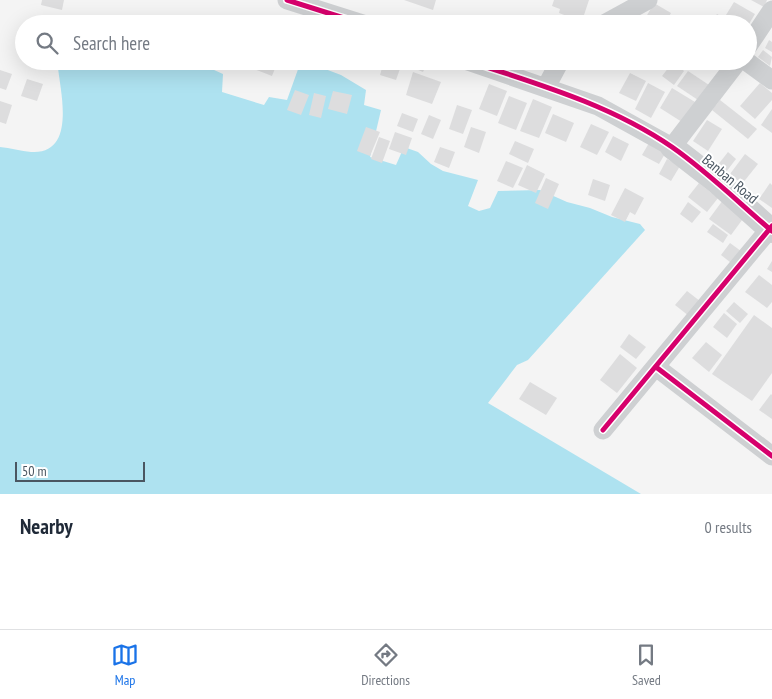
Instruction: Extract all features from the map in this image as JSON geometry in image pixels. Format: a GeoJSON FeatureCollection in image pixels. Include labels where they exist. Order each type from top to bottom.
{"type":"FeatureCollection","features":[{"type":"Feature","properties":{"kind":"street"},"geometry":{"type":"LineString","coordinates":[[287,0],[334,15]]}},
{"type":"Feature","properties":{"kind":"street"},"geometry":{"type":"LineString","coordinates":[[620,15],[648,0]]}},
{"type":"Feature","properties":{"kind":"street"},"geometry":{"type":"LineString","coordinates":[[757,32],[772,10]]}},
{"type":"Feature","properties":{"kind":"street"},"geometry":{"type":"LineString","coordinates":[[757,69],[772,80]]}},
{"type":"Feature","properties":{"kind":"street"},"geometry":{"type":"LineString","coordinates":[[495,70],[598,106],[672,147],[731,70]]}},
{"type":"Feature","properties":{"kind":"street"},"geometry":{"type":"LineString","coordinates":[[546,87],[555,70]]}},
{"type":"Feature","properties":{"kind":"street","name":"Banban Road"},"geometry":{"type":"LineString","coordinates":[[672,147],[771,228]]}},
{"type":"Feature","properties":{"kind":"street"},"geometry":{"type":"LineString","coordinates":[[603,430],[771,228]]}},
{"type":"Feature","properties":{"kind":"street"},"geometry":{"type":"LineString","coordinates":[[656,367],[772,456]]}},
{"type":"Feature","properties":{"kind":"water"},"geometry":{"type":"Polygon","coordinates":[[[58,70],[214,70],[223,74],[222,92],[264,105],[269,97],[287,100],[298,70],[328,70],[341,75],[366,90],[364,105],[381,110],[370,157],[396,165],[404,147],[418,152],[431,164],[443,171],[478,180],[468,206],[479,211],[490,208],[498,191],[540,190],[567,202],[640,224],[645,230],[528,360],[517,365],[488,403],[641,494],[0,494],[0,147],[31,152],[45,150],[55,144],[60,134],[62,121],[58,70]]]}},
{"type":"Feature","properties":{"kind":"building"},"geometry":{"type":"Polygon","coordinates":[[[42,0],[64,0],[62,10],[41,5],[42,0]]]}},
{"type":"Feature","properties":{"kind":"building"},"geometry":{"type":"Polygon","coordinates":[[[404,0],[436,0],[433,10],[404,0]]]}},
{"type":"Feature","properties":{"kind":"building"},"geometry":{"type":"Polygon","coordinates":[[[554,0],[589,0],[584,15],[564,15],[559,13],[560,9],[552,6],[554,0]]]}},
{"type":"Feature","properties":{"kind":"building"},"geometry":{"type":"Polygon","coordinates":[[[751,0],[767,0],[764,7],[751,0]]]}},
{"type":"Feature","properties":{"kind":"building"},"geometry":{"type":"Polygon","coordinates":[[[734,2],[755,14],[754,15],[726,15],[734,2]]]}},
{"type":"Feature","properties":{"kind":"building"},"geometry":{"type":"Polygon","coordinates":[[[654,3],[671,13],[670,15],[647,15],[654,3]]]}},
{"type":"Feature","properties":{"kind":"building"},"geometry":{"type":"Polygon","coordinates":[[[769,40],[772,42],[772,52],[765,48],[769,40]]]}},
{"type":"Feature","properties":{"kind":"building"},"geometry":{"type":"Polygon","coordinates":[[[763,50],[772,57],[770,66],[758,57],[763,50]]]}},
{"type":"Feature","properties":{"kind":"building"},"geometry":{"type":"Polygon","coordinates":[[[0,70],[12,74],[6,90],[0,88],[0,70]]]}},
{"type":"Feature","properties":{"kind":"building"},"geometry":{"type":"Polygon","coordinates":[[[256,70],[274,70],[272,76],[256,70]]]}},
{"type":"Feature","properties":{"kind":"building"},"geometry":{"type":"Polygon","coordinates":[[[381,70],[400,70],[396,80],[380,75],[381,70]]]}},
{"type":"Feature","properties":{"kind":"building"},"geometry":{"type":"Polygon","coordinates":[[[667,70],[684,71],[674,85],[662,76],[667,70]]]}},
{"type":"Feature","properties":{"kind":"building"},"geometry":{"type":"Polygon","coordinates":[[[688,71],[709,85],[698,100],[677,86],[688,71]]]}},
{"type":"Feature","properties":{"kind":"building"},"geometry":{"type":"Polygon","coordinates":[[[413,72],[441,82],[432,104],[406,95],[413,72]]]}},
{"type":"Feature","properties":{"kind":"building"},"geometry":{"type":"Polygon","coordinates":[[[630,73],[646,81],[636,101],[619,93],[630,73]]]}},
{"type":"Feature","properties":{"kind":"building"},"geometry":{"type":"Polygon","coordinates":[[[27,79],[43,84],[37,101],[21,96],[27,79]]]}},
{"type":"Feature","properties":{"kind":"building"},"geometry":{"type":"Polygon","coordinates":[[[648,83],[665,92],[651,118],[635,109],[648,83]]]}},
{"type":"Feature","properties":{"kind":"building"},"geometry":{"type":"Polygon","coordinates":[[[760,83],[772,93],[772,100],[755,119],[740,106],[760,83]]]}},
{"type":"Feature","properties":{"kind":"building"},"geometry":{"type":"Polygon","coordinates":[[[489,84],[507,91],[497,116],[479,109],[489,84]]]}},
{"type":"Feature","properties":{"kind":"building"},"geometry":{"type":"Polygon","coordinates":[[[672,88],[695,102],[682,122],[660,108],[672,88]]]}},
{"type":"Feature","properties":{"kind":"building"},"geometry":{"type":"Polygon","coordinates":[[[295,90],[309,95],[301,115],[287,110],[295,90]]]}},
{"type":"Feature","properties":{"kind":"building"},"geometry":{"type":"Polygon","coordinates":[[[333,91],[352,95],[347,114],[328,109],[333,91]]]}},
{"type":"Feature","properties":{"kind":"building"},"geometry":{"type":"Polygon","coordinates":[[[314,93],[326,96],[321,118],[309,115],[314,93]]]}},
{"type":"Feature","properties":{"kind":"building"},"geometry":{"type":"Polygon","coordinates":[[[509,96],[527,103],[516,130],[498,123],[509,96]]]}},
{"type":"Feature","properties":{"kind":"building"},"geometry":{"type":"Polygon","coordinates":[[[533,99],[552,107],[539,138],[520,131],[533,99]]]}},
{"type":"Feature","properties":{"kind":"building"},"geometry":{"type":"Polygon","coordinates":[[[720,100],[757,129],[748,139],[712,110],[720,100]]]}},
{"type":"Feature","properties":{"kind":"building"},"geometry":{"type":"Polygon","coordinates":[[[0,101],[12,105],[6,124],[0,122],[0,101]]]}},
{"type":"Feature","properties":{"kind":"building"},"geometry":{"type":"Polygon","coordinates":[[[457,105],[472,110],[463,134],[449,129],[457,105]]]}},
{"type":"Feature","properties":{"kind":"building"},"geometry":{"type":"Polygon","coordinates":[[[772,109],[772,133],[761,125],[772,109]]]}},
{"type":"Feature","properties":{"kind":"building"},"geometry":{"type":"Polygon","coordinates":[[[402,113],[418,119],[413,132],[397,126],[402,113]]]}},
{"type":"Feature","properties":{"kind":"building"},"geometry":{"type":"Polygon","coordinates":[[[553,114],[574,123],[566,142],[545,133],[553,114]]]}},
{"type":"Feature","properties":{"kind":"building"},"geometry":{"type":"Polygon","coordinates":[[[429,115],[441,120],[433,139],[421,134],[429,115]]]}},
{"type":"Feature","properties":{"kind":"building"},"geometry":{"type":"Polygon","coordinates":[[[707,120],[722,129],[708,151],[693,141],[707,120]]]}},
{"type":"Feature","properties":{"kind":"building"},"geometry":{"type":"Polygon","coordinates":[[[591,124],[609,132],[597,155],[580,147],[591,124]]]}},
{"type":"Feature","properties":{"kind":"building"},"geometry":{"type":"Polygon","coordinates":[[[366,127],[380,132],[370,156],[357,151],[366,127]]]}},
{"type":"Feature","properties":{"kind":"building"},"geometry":{"type":"Polygon","coordinates":[[[471,127],[486,132],[479,153],[464,147],[471,127]]]}},
{"type":"Feature","properties":{"kind":"building"},"geometry":{"type":"Polygon","coordinates":[[[395,132],[412,138],[406,155],[389,149],[395,132]]]}},
{"type":"Feature","properties":{"kind":"building"},"geometry":{"type":"Polygon","coordinates":[[[613,136],[629,144],[621,161],[605,152],[613,136]]]}},
{"type":"Feature","properties":{"kind":"building"},"geometry":{"type":"Polygon","coordinates":[[[379,137],[390,141],[382,163],[371,159],[379,137]]]}},
{"type":"Feature","properties":{"kind":"building"},"geometry":{"type":"Polygon","coordinates":[[[515,141],[534,149],[528,163],[509,154],[515,141]]]}},
{"type":"Feature","properties":{"kind":"building"},"geometry":{"type":"Polygon","coordinates":[[[649,143],[666,152],[659,164],[642,155],[649,143]]]}},
{"type":"Feature","properties":{"kind":"building"},"geometry":{"type":"Polygon","coordinates":[[[440,147],[455,152],[449,168],[434,162],[440,147]]]}},
{"type":"Feature","properties":{"kind":"building"},"geometry":{"type":"Polygon","coordinates":[[[728,152],[736,159],[726,172],[717,166],[728,152]]]}},
{"type":"Feature","properties":{"kind":"building"},"geometry":{"type":"Polygon","coordinates":[[[745,154],[758,164],[742,184],[730,174],[745,154]]]}},
{"type":"Feature","properties":{"kind":"building"},"geometry":{"type":"Polygon","coordinates":[[[667,159],[680,166],[671,181],[659,174],[667,159]]]}},
{"type":"Feature","properties":{"kind":"building"},"geometry":{"type":"Polygon","coordinates":[[[506,161],[523,168],[513,188],[497,181],[506,161]]]}},
{"type":"Feature","properties":{"kind":"building"},"geometry":{"type":"Polygon","coordinates":[[[527,165],[545,174],[536,193],[518,185],[527,165]]]}},
{"type":"Feature","properties":{"kind":"building"},"geometry":{"type":"Polygon","coordinates":[[[546,178],[559,184],[548,209],[535,203],[546,178]]]}},
{"type":"Feature","properties":{"kind":"building"},"geometry":{"type":"Polygon","coordinates":[[[593,179],[610,185],[605,201],[588,195],[593,179]]]}},
{"type":"Feature","properties":{"kind":"building"},"geometry":{"type":"Polygon","coordinates":[[[699,183],[718,198],[707,212],[688,197],[699,183]]]}},
{"type":"Feature","properties":{"kind":"building"},"geometry":{"type":"Polygon","coordinates":[[[770,183],[772,185],[772,208],[759,199],[770,183]]]}},
{"type":"Feature","properties":{"kind":"building"},"geometry":{"type":"Polygon","coordinates":[[[625,188],[644,198],[635,215],[630,212],[625,222],[611,215],[625,188]]]}},
{"type":"Feature","properties":{"kind":"building"},"geometry":{"type":"Polygon","coordinates":[[[723,200],[745,216],[731,235],[709,219],[723,200]]]}},
{"type":"Feature","properties":{"kind":"building"},"geometry":{"type":"Polygon","coordinates":[[[688,202],[701,212],[692,223],[680,214],[688,202]]]}},
{"type":"Feature","properties":{"kind":"building"},"geometry":{"type":"Polygon","coordinates":[[[713,224],[728,235],[723,243],[707,232],[713,224]]]}},
{"type":"Feature","properties":{"kind":"building"},"geometry":{"type":"Polygon","coordinates":[[[730,243],[745,254],[735,266],[721,255],[730,243]]]}},
{"type":"Feature","properties":{"kind":"building"},"geometry":{"type":"Polygon","coordinates":[[[772,261],[772,272],[767,269],[772,261]]]}},
{"type":"Feature","properties":{"kind":"building"},"geometry":{"type":"Polygon","coordinates":[[[759,275],[772,285],[772,302],[767,308],[745,292],[759,275]]]}},
{"type":"Feature","properties":{"kind":"building"},"geometry":{"type":"Polygon","coordinates":[[[687,291],[705,305],[694,320],[675,305],[687,291]]]}},
{"type":"Feature","properties":{"kind":"building"},"geometry":{"type":"Polygon","coordinates":[[[734,302],[748,314],[740,323],[726,311],[734,302]]]}},
{"type":"Feature","properties":{"kind":"building"},"geometry":{"type":"Polygon","coordinates":[[[724,313],[737,324],[727,338],[713,327],[724,313]]]}},
{"type":"Feature","properties":{"kind":"building"},"geometry":{"type":"Polygon","coordinates":[[[754,315],[772,328],[772,373],[752,401],[712,374],[754,315]]]}},
{"type":"Feature","properties":{"kind":"building"},"geometry":{"type":"Polygon","coordinates":[[[629,334],[646,347],[636,359],[620,347],[629,334]]]}},
{"type":"Feature","properties":{"kind":"building"},"geometry":{"type":"Polygon","coordinates":[[[706,342],[722,355],[709,372],[692,358],[706,342]]]}},
{"type":"Feature","properties":{"kind":"building"},"geometry":{"type":"Polygon","coordinates":[[[620,354],[637,368],[617,393],[600,380],[620,354]]]}},
{"type":"Feature","properties":{"kind":"building"},"geometry":{"type":"Polygon","coordinates":[[[530,382],[557,398],[546,415],[519,399],[530,382]]]}},
{"type":"Feature","properties":{"kind":"building"},"geometry":{"type":"Polygon","coordinates":[[[772,395],[772,419],[759,410],[772,395]]]}},
{"type":"Feature","properties":{"kind":"cycle path"},"geometry":{"type":"LineString","coordinates":[[287,0],[334,15]]}},
{"type":"Feature","properties":{"kind":"cycle path"},"geometry":{"type":"LineString","coordinates":[[496,70],[599,107],[649,132],[698,167],[772,231]]}},
{"type":"Feature","properties":{"kind":"cycle path"},"geometry":{"type":"LineString","coordinates":[[603,430],[772,226]]}},
{"type":"Feature","properties":{"kind":"cycle path"},"geometry":{"type":"LineString","coordinates":[[656,367],[772,456]]}}]}
